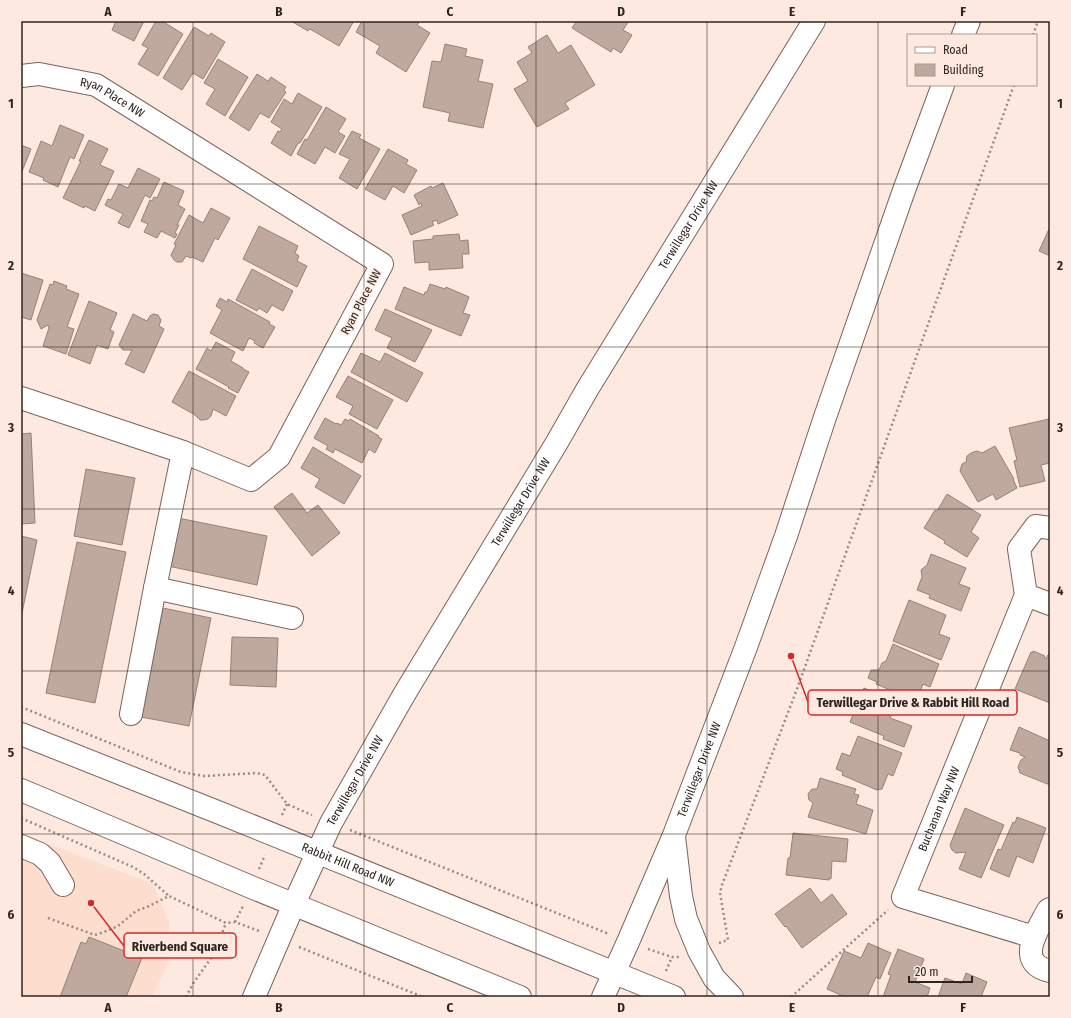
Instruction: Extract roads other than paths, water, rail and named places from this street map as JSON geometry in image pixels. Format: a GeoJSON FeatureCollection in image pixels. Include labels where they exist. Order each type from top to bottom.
{"type":"FeatureCollection","features":[{"type":"Feature","properties":{"kind":"main road","name":"Terwillegar Drive NW"},"geometry":{"type":"LineString","coordinates":[[254,997],[331,823],[408,686],[556,444],[588,388],[814,21]]}},
{"type":"Feature","properties":{"kind":"main road"},"geometry":{"type":"LineString","coordinates":[[963,34],[969,21]]}},
{"type":"Feature","properties":{"kind":"main road","name":"Ryan Place NW"},"geometry":{"type":"LineString","coordinates":[[21,76],[39,74],[96,85],[382,264],[279,458],[250,480],[183,452],[21,398]]}},
{"type":"Feature","properties":{"kind":"main road","name":"Terwillegar Drive NW"},"geometry":{"type":"LineString","coordinates":[[602,997],[614,973],[674,835],[743,654],[786,536],[824,420],[903,193],[943,86]]}},
{"type":"Feature","properties":{"kind":"main road"},"geometry":{"type":"LineString","coordinates":[[131,714],[183,452]]}},
{"type":"Feature","properties":{"kind":"main road"},"geometry":{"type":"LineString","coordinates":[[1050,528],[1036,526],[1019,549],[1026,595],[1050,604]]}},
{"type":"Feature","properties":{"kind":"main road"},"geometry":{"type":"LineString","coordinates":[[155,588],[292,618]]}},
{"type":"Feature","properties":{"kind":"main road","name":"Buchanan Way NW"},"geometry":{"type":"LineString","coordinates":[[1026,595],[903,897],[1034,937]]}},
{"type":"Feature","properties":{"kind":"main road","name":"Rabbit Hill Road NW"},"geometry":{"type":"LineString","coordinates":[[21,734],[674,997]]}},
{"type":"Feature","properties":{"kind":"main road"},"geometry":{"type":"LineString","coordinates":[[21,790],[251,888],[294,904],[520,997]]}},
{"type":"Feature","properties":{"kind":"main road"},"geometry":{"type":"LineString","coordinates":[[674,835],[681,896],[686,919],[699,951],[714,978],[732,997]]}},
{"type":"Feature","properties":{"kind":"main road"},"geometry":{"type":"LineString","coordinates":[[21,846],[40,854],[50,863],[63,885]]}},
{"type":"Feature","properties":{"kind":"main road"},"geometry":{"type":"LineString","coordinates":[[1050,909],[1034,937],[1030,952],[1033,961],[1042,969],[1050,971]]}},
{"type":"Feature","properties":{"kind":"place","name":"Terwillegar Drive & Rabbit Hill Road"},"geometry":{"type":"Point","coordinates":[791,656]}},
{"type":"Feature","properties":{"kind":"place","name":"Riverbend Square"},"geometry":{"type":"Point","coordinates":[91,903]}}]}
